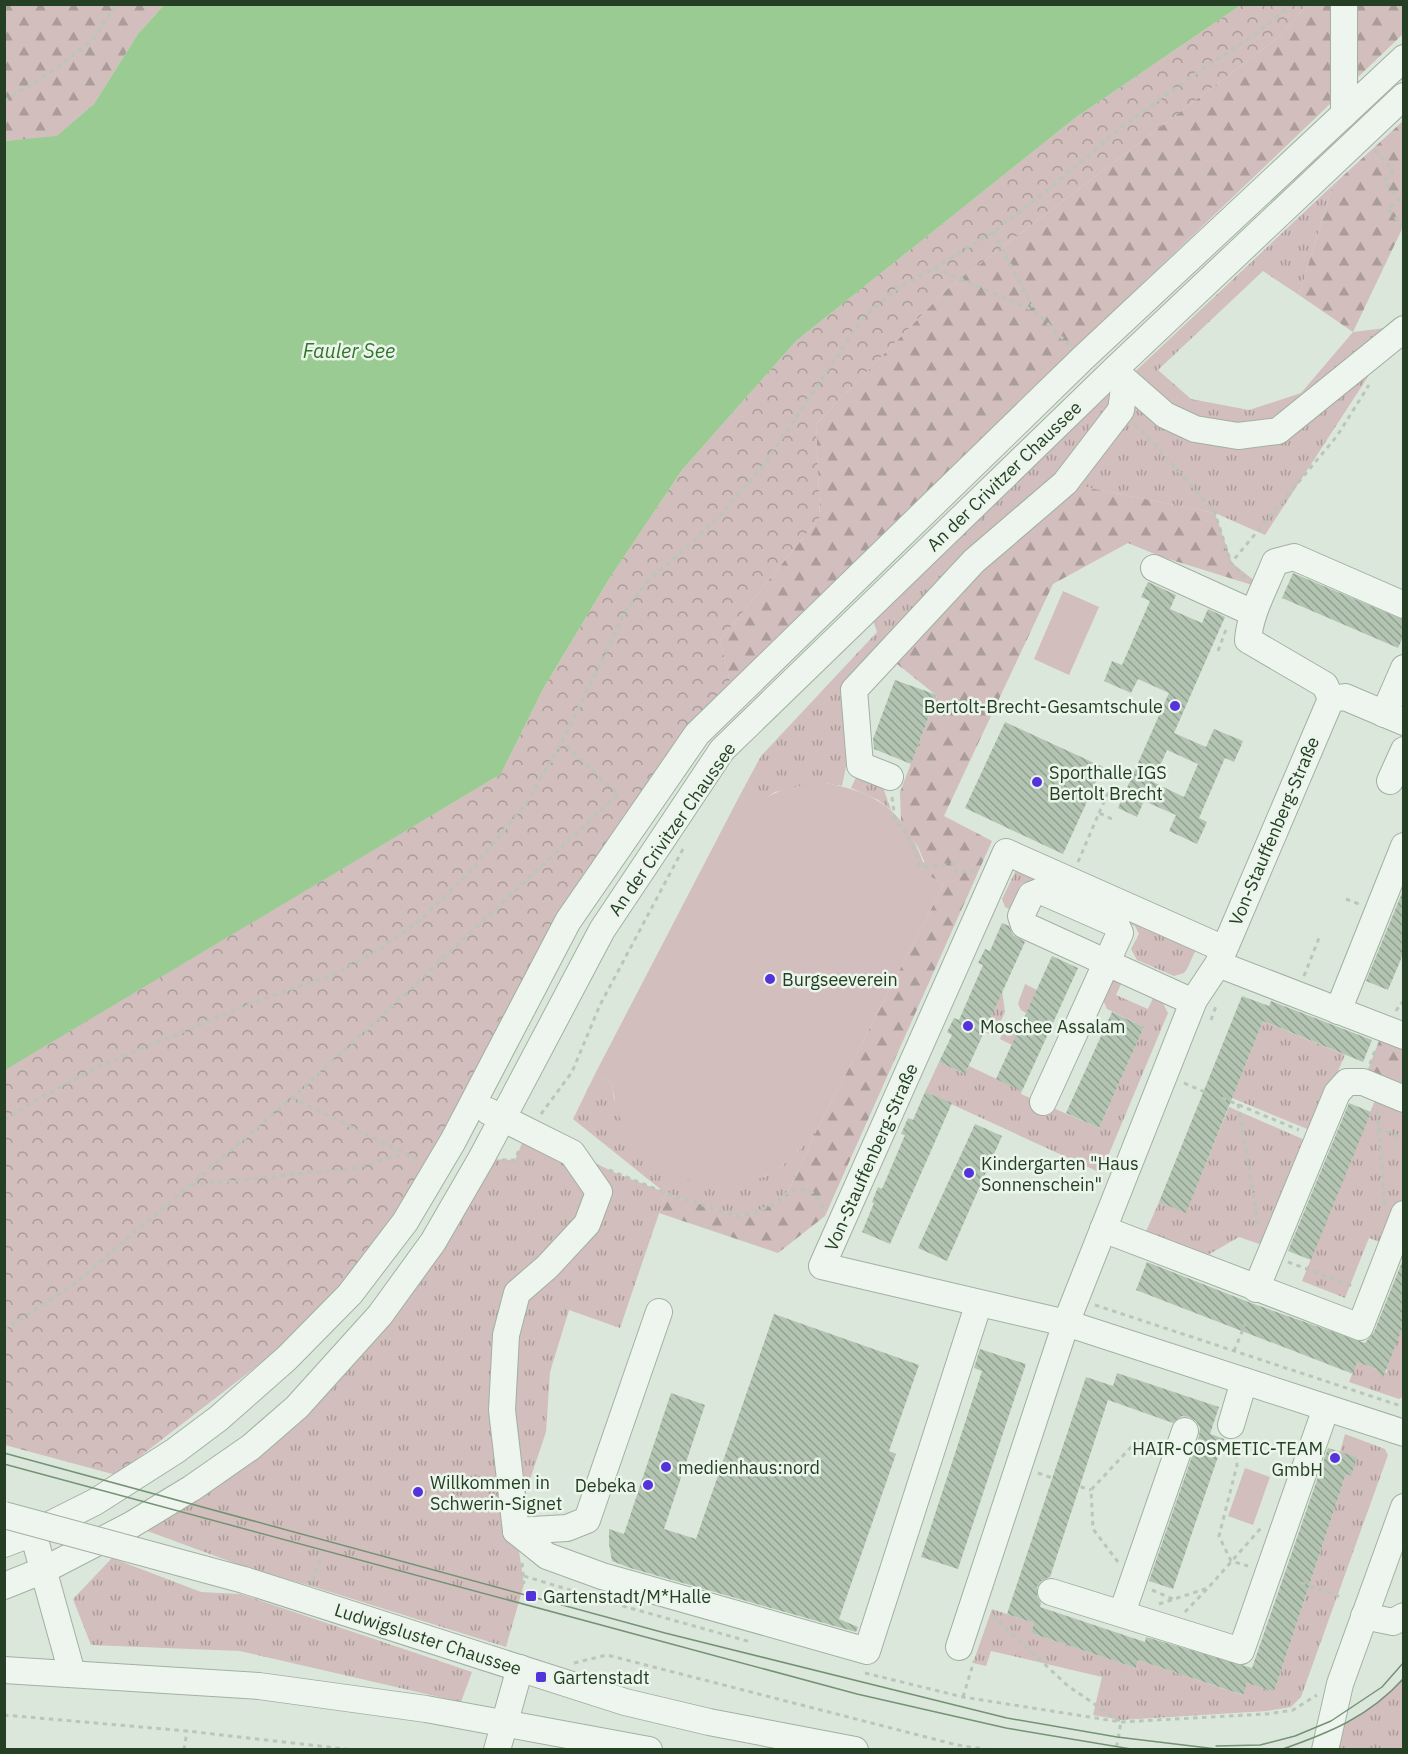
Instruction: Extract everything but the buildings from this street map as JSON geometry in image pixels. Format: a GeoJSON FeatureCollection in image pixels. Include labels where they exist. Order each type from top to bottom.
{"type":"FeatureCollection","features":[{"type":"Feature","properties":{"kind":"street"},"geometry":{"type":"LineString","coordinates":[[1344,4],[1344,114]]}},
{"type":"Feature","properties":{"kind":"street","name":"An der Crivitzer Chaussee"},"geometry":{"type":"LineString","coordinates":[[4,1544],[33,1533],[95,1502],[175,1451],[219,1418],[287,1358],[350,1294],[405,1222],[474,1104],[568,921],[697,734],[1083,358],[1404,58]]}},
{"type":"Feature","properties":{"kind":"street","name":"An der Crivitzer Chaussee"},"geometry":{"type":"LineString","coordinates":[[4,1586],[44,1570],[131,1525],[192,1488],[251,1447],[297,1407],[380,1315],[434,1242],[602,930],[722,750],[1120,375],[1404,96]]}},
{"type":"Feature","properties":{"kind":"street"},"geometry":{"type":"LineString","coordinates":[[1120,375],[1165,415],[1195,429],[1239,436],[1278,431],[1404,329]]}},
{"type":"Feature","properties":{"kind":"street"},"geometry":{"type":"LineString","coordinates":[[890,777],[860,765],[854,690],[974,561],[1065,483],[1121,410],[1120,375]]}},
{"type":"Feature","properties":{"kind":"street"},"geometry":{"type":"LineString","coordinates":[[1404,605],[1294,557],[1275,562],[1253,613],[1248,640],[1325,685],[1330,699],[1345,697],[1394,718],[1404,668]]}},
{"type":"Feature","properties":{"kind":"street"},"geometry":{"type":"LineString","coordinates":[[1154,568],[1253,613]]}},
{"type":"Feature","properties":{"kind":"street","name":"Von-Stauffenberg-Straße"},"geometry":{"type":"LineString","coordinates":[[966,1655],[1066,1323],[1193,1002],[1221,956],[1330,699]]}},
{"type":"Feature","properties":{"kind":"street"},"geometry":{"type":"LineString","coordinates":[[1390,782],[1404,750]]}},
{"type":"Feature","properties":{"kind":"street"},"geometry":{"type":"LineString","coordinates":[[1338,1011],[1404,846]]}},
{"type":"Feature","properties":{"kind":"street","name":"Von-Stauffenberg-Straße"},"geometry":{"type":"LineString","coordinates":[[1070,880],[1006,852],[822,1266],[1066,1323],[1404,1433]]}},
{"type":"Feature","properties":{"kind":"street"},"geometry":{"type":"LineString","coordinates":[[1070,880],[1297,995],[1394,1032]]}},
{"type":"Feature","properties":{"kind":"street"},"geometry":{"type":"LineString","coordinates":[[1024,924],[1021,916],[1031,895],[1041,891],[1116,924],[1120,933],[1042,1102]]}},
{"type":"Feature","properties":{"kind":"street"},"geometry":{"type":"LineString","coordinates":[[983,907],[1193,1002]]}},
{"type":"Feature","properties":{"kind":"street"},"geometry":{"type":"LineString","coordinates":[[1256,1289],[1337,1093],[1347,1082],[1363,1082],[1404,1099]]}},
{"type":"Feature","properties":{"kind":"street"},"geometry":{"type":"LineString","coordinates":[[474,1104],[572,1153],[599,1192],[587,1224],[547,1267],[517,1293],[506,1335],[502,1410],[516,1531],[547,1556],[602,1576],[867,1651],[975,1315]]}},
{"type":"Feature","properties":{"kind":"street"},"geometry":{"type":"LineString","coordinates":[[1103,1229],[1360,1328],[1373,1293],[1395,1215]]}},
{"type":"Feature","properties":{"kind":"street"},"geometry":{"type":"LineString","coordinates":[[516,1531],[567,1528],[587,1520],[658,1312]]}},
{"type":"Feature","properties":{"kind":"street"},"geometry":{"type":"LineString","coordinates":[[1231,1425],[1244,1381]]}},
{"type":"Feature","properties":{"kind":"street"},"geometry":{"type":"LineString","coordinates":[[1051,1592],[1241,1652],[1326,1408]]}},
{"type":"Feature","properties":{"kind":"street"},"geometry":{"type":"LineString","coordinates":[[1122,1613],[1181,1440]]}},
{"type":"Feature","properties":{"kind":"street"},"geometry":{"type":"LineString","coordinates":[[1325,1749],[1340,1684],[1364,1616],[1395,1563],[1404,1507]]}},
{"type":"Feature","properties":{"kind":"street","name":"Ludwigsluster Chaussee"},"geometry":{"type":"LineString","coordinates":[[4,1515],[244,1580],[625,1702],[709,1722],[855,1749]]}},
{"type":"Feature","properties":{"kind":"street"},"geometry":{"type":"LineString","coordinates":[[33,1533],[72,1673]]}},
{"type":"Feature","properties":{"kind":"street"},"geometry":{"type":"LineString","coordinates":[[1364,1616],[1393,1622],[1404,1616]]}},
{"type":"Feature","properties":{"kind":"street"},"geometry":{"type":"LineString","coordinates":[[497,1749],[520,1668]]}},
{"type":"Feature","properties":{"kind":"street"},"geometry":{"type":"LineString","coordinates":[[4,1670],[259,1686],[426,1709],[649,1749]]}},
{"type":"Feature","properties":{"kind":"path"},"geometry":{"type":"LineString","coordinates":[[4,101],[56,69],[93,39],[117,4]]}},
{"type":"Feature","properties":{"kind":"path"},"geometry":{"type":"LineString","coordinates":[[4,1120],[98,1067],[249,1004],[337,973],[380,949],[421,919],[470,872],[527,802],[562,742],[627,609],[646,584],[713,523],[764,465],[862,319],[898,288],[935,268],[993,231],[1055,184],[1124,126],[1195,74],[1257,33],[1292,4]]}},
{"type":"Feature","properties":{"kind":"path"},"geometry":{"type":"LineString","coordinates":[[1373,149],[1393,171],[1384,181],[1399,198]]}},
{"type":"Feature","properties":{"kind":"path"},"geometry":{"type":"LineString","coordinates":[[1404,194],[1388,209],[1404,227]]}},
{"type":"Feature","properties":{"kind":"path"},"geometry":{"type":"LineString","coordinates":[[993,231],[1035,311],[1083,358]]}},
{"type":"Feature","properties":{"kind":"path"},"geometry":{"type":"LineString","coordinates":[[935,268],[1035,311]]}},
{"type":"Feature","properties":{"kind":"path"},"geometry":{"type":"LineString","coordinates":[[1232,563],[1337,436],[1373,378]]}},
{"type":"Feature","properties":{"kind":"path"},"geometry":{"type":"LineString","coordinates":[[1121,410],[1215,513],[1232,563],[1251,583],[1265,589]]}},
{"type":"Feature","properties":{"kind":"path"},"geometry":{"type":"LineString","coordinates":[[4,1330],[74,1284],[292,1098],[386,1013],[618,794],[562,742]]}},
{"type":"Feature","properties":{"kind":"path"},"geometry":{"type":"LineString","coordinates":[[1070,880],[1117,773]]}},
{"type":"Feature","properties":{"kind":"path"},"geometry":{"type":"LineString","coordinates":[[890,777],[895,820],[910,841],[920,867],[955,864],[956,872],[978,871]]}},
{"type":"Feature","properties":{"kind":"path"},"geometry":{"type":"LineString","coordinates":[[1099,813],[1114,820]]}},
{"type":"Feature","properties":{"kind":"path"},"geometry":{"type":"LineString","coordinates":[[527,1131],[572,1072],[600,1005],[683,849]]}},
{"type":"Feature","properties":{"kind":"path"},"geometry":{"type":"LineString","coordinates":[[1297,995],[1319,938]]}},
{"type":"Feature","properties":{"kind":"path"},"geometry":{"type":"LineString","coordinates":[[1210,1021],[1219,1000]]}},
{"type":"Feature","properties":{"kind":"path"},"geometry":{"type":"LineString","coordinates":[[1363,1082],[1394,1032]]}},
{"type":"Feature","properties":{"kind":"path"},"geometry":{"type":"LineString","coordinates":[[1188,1073],[1183,1083],[1207,1092]]}},
{"type":"Feature","properties":{"kind":"path"},"geometry":{"type":"LineString","coordinates":[[292,1098],[420,1161]]}},
{"type":"Feature","properties":{"kind":"path"},"geometry":{"type":"LineString","coordinates":[[1222,1098],[1317,1138]]}},
{"type":"Feature","properties":{"kind":"path"},"geometry":{"type":"LineString","coordinates":[[1238,1104],[1260,1231]]}},
{"type":"Feature","properties":{"kind":"path"},"geometry":{"type":"LineString","coordinates":[[1377,1109],[1377,1128],[1395,1215]]}},
{"type":"Feature","properties":{"kind":"path"},"geometry":{"type":"LineString","coordinates":[[1377,1128],[1404,1139]]}},
{"type":"Feature","properties":{"kind":"path"},"geometry":{"type":"LineString","coordinates":[[189,1185],[356,1168],[404,1154]]}},
{"type":"Feature","properties":{"kind":"path"},"geometry":{"type":"LineString","coordinates":[[609,1170],[666,1193],[736,1216],[775,1204],[788,1192],[800,1189],[812,1192],[821,1203],[825,1216]]}},
{"type":"Feature","properties":{"kind":"path"},"geometry":{"type":"LineString","coordinates":[[1270,1256],[1373,1293]]}},
{"type":"Feature","properties":{"kind":"path"},"geometry":{"type":"LineString","coordinates":[[1098,1295],[1094,1305],[1404,1407]]}},
{"type":"Feature","properties":{"kind":"path"},"geometry":{"type":"LineString","coordinates":[[1234,1351],[1247,1320]]}},
{"type":"Feature","properties":{"kind":"path"},"geometry":{"type":"LineString","coordinates":[[1231,1425],[1238,1465],[1218,1536],[1231,1561],[1269,1572]]}},
{"type":"Feature","properties":{"kind":"path"},"geometry":{"type":"LineString","coordinates":[[1175,1600],[1132,1582],[1093,1529],[1091,1490],[1131,1447],[1181,1440]]}},
{"type":"Feature","properties":{"kind":"path"},"geometry":{"type":"LineString","coordinates":[[1038,1473],[1055,1479]]}},
{"type":"Feature","properties":{"kind":"path"},"geometry":{"type":"LineString","coordinates":[[1072,1484],[1091,1490]]}},
{"type":"Feature","properties":{"kind":"path"},"geometry":{"type":"LineString","coordinates":[[1169,1629],[1265,1523]]}},
{"type":"Feature","properties":{"kind":"path"},"geometry":{"type":"LineString","coordinates":[[311,1586],[321,1558]]}},
{"type":"Feature","properties":{"kind":"path"},"geometry":{"type":"LineString","coordinates":[[524,1576],[754,1643]]}},
{"type":"Feature","properties":{"kind":"path"},"geometry":{"type":"LineString","coordinates":[[1301,1583],[1341,1597]]}},
{"type":"Feature","properties":{"kind":"path"},"geometry":{"type":"LineString","coordinates":[[1154,1605],[1208,1588]]}},
{"type":"Feature","properties":{"kind":"path"},"geometry":{"type":"LineString","coordinates":[[991,1614],[1068,1686],[1121,1722]]}},
{"type":"Feature","properties":{"kind":"path"},"geometry":{"type":"LineString","coordinates":[[566,1665],[607,1655],[957,1745],[990,1749]]}},
{"type":"Feature","properties":{"kind":"path"},"geometry":{"type":"LineString","coordinates":[[963,1697],[966,1655]]}},
{"type":"Feature","properties":{"kind":"path"},"geometry":{"type":"LineString","coordinates":[[855,1670],[963,1697],[1121,1722],[1267,1714],[1293,1710],[1340,1684]]}},
{"type":"Feature","properties":{"kind":"path"},"geometry":{"type":"LineString","coordinates":[[4,1715],[354,1749]]}},
{"type":"Feature","properties":{"kind":"path"},"geometry":{"type":"LineString","coordinates":[[1116,1749],[1121,1722]]}},
{"type":"Feature","properties":{"kind":"path"},"geometry":{"type":"LineString","coordinates":[[184,1749],[187,1731]]}},
{"type":"Feature","properties":{"kind":"green space"},"geometry":{"type":"Polygon","coordinates":[[[4,5],[164,5],[138,34],[94,104],[57,137],[5,141],[4,5]]]}},
{"type":"Feature","properties":{"kind":"green space"},"geometry":{"type":"Polygon","coordinates":[[[1241,5],[1307,5],[1280,36],[946,290],[816,424],[820,517],[720,640],[732,689],[697,734],[350,1294],[116,1475],[5,1445],[4,1070],[501,774],[543,689],[609,579],[682,470],[796,341],[1075,118],[1241,5]]]}},
{"type":"Feature","properties":{"kind":"green space"},"geometry":{"type":"Polygon","coordinates":[[[1307,5],[1403,5],[1403,34],[1019,402],[732,689],[720,640],[820,517],[816,424],[946,290],[1280,36],[1307,5]]]}},
{"type":"Feature","properties":{"kind":"green space"},"geometry":{"type":"Polygon","coordinates":[[[1403,121],[1403,227],[1353,332],[1299,295],[1333,185],[1403,121]]]}},
{"type":"Feature","properties":{"kind":"green space"},"geometry":{"type":"Polygon","coordinates":[[[1333,185],[1299,295],[1263,271],[1158,370],[1191,399],[1249,410],[1301,393],[1353,332],[1401,326],[1265,535],[1215,513],[1065,483],[845,691],[849,752],[842,786],[825,783],[775,792],[757,804],[740,795],[761,756],[877,632],[873,620],[1077,422],[1125,381],[1333,185]]]}},
{"type":"Feature","properties":{"kind":"green space"},"geometry":{"type":"Polygon","coordinates":[[[1065,483],[1215,513],[1232,563],[1265,589],[1162,557],[1128,543],[1053,584],[944,816],[992,841],[825,1216],[778,1253],[659,1213],[666,1193],[736,1216],[775,1204],[788,1192],[818,1128],[944,884],[931,877],[918,847],[901,822],[900,792],[937,696],[886,655],[1065,483]]]}},
{"type":"Feature","properties":{"kind":"green space"},"geometry":{"type":"Polygon","coordinates":[[[1063,591],[1099,607],[1069,675],[1034,659],[1063,591]]]}},
{"type":"Feature","properties":{"kind":"green space"},"geometry":{"type":"Polygon","coordinates":[[[858,773],[881,782],[891,810],[878,800],[851,788],[858,773]]]}},
{"type":"Feature","properties":{"kind":"green space","name":"Burgseeverein"},"geometry":{"type":"Polygon","coordinates":[[[825,783],[859,792],[874,799],[898,817],[916,844],[923,862],[933,862],[934,871],[931,877],[944,884],[818,1128],[806,1142],[779,1168],[763,1177],[747,1182],[714,1185],[681,1178],[651,1162],[633,1144],[620,1119],[612,1083],[595,1074],[740,795],[757,803],[789,788],[825,783]]]}},
{"type":"Feature","properties":{"kind":"green space"},"geometry":{"type":"Polygon","coordinates":[[[1017,868],[1198,945],[1187,969],[1184,973],[1174,976],[1137,960],[1131,949],[1139,934],[1135,926],[1033,880],[1021,884],[1009,909],[1005,907],[1002,899],[1017,868]]]}},
{"type":"Feature","properties":{"kind":"green space"},"geometry":{"type":"Polygon","coordinates":[[[1108,978],[1122,982],[1116,995],[1148,1009],[1154,996],[1162,1001],[1168,1013],[1101,1173],[925,1092],[939,1062],[965,1074],[969,1066],[1022,1091],[1021,1094],[1099,1128],[1144,1027],[1107,1009],[1102,998],[1108,978]]]}},
{"type":"Feature","properties":{"kind":"green space"},"geometry":{"type":"Polygon","coordinates":[[[1025,984],[1037,990],[1026,1013],[1018,1004],[1025,984]]]}},
{"type":"Feature","properties":{"kind":"green space"},"geometry":{"type":"Polygon","coordinates":[[[1002,991],[1005,1012],[994,1036],[984,1032],[1002,991]]]}},
{"type":"Feature","properties":{"kind":"green space"},"geometry":{"type":"Polygon","coordinates":[[[1263,1021],[1345,1055],[1312,1131],[1232,1098],[1263,1021]]]}},
{"type":"Feature","properties":{"kind":"green space"},"geometry":{"type":"Polygon","coordinates":[[[1014,1022],[1022,1024],[1012,1045],[1000,1039],[1005,1027],[1014,1022]]]}},
{"type":"Feature","properties":{"kind":"green space"},"geometry":{"type":"Polygon","coordinates":[[[1384,1028],[1403,1036],[1403,1099],[1363,1082],[1384,1028]]]}},
{"type":"Feature","properties":{"kind":"green space"},"geometry":{"type":"Polygon","coordinates":[[[595,1074],[612,1083],[614,1099],[653,1161],[678,1176],[764,1177],[783,1165],[818,1128],[788,1192],[775,1204],[736,1216],[666,1193],[620,1328],[569,1310],[550,1372],[546,1432],[518,1515],[516,1531],[524,1584],[506,1647],[248,1568],[131,1525],[297,1407],[481,1159],[515,1160],[527,1131],[618,1174],[664,1192],[573,1119],[595,1074]]]}},
{"type":"Feature","properties":{"kind":"green space"},"geometry":{"type":"Polygon","coordinates":[[[1377,1095],[1403,1106],[1403,1197],[1385,1244],[1369,1238],[1345,1298],[1302,1281],[1377,1095]]]}},
{"type":"Feature","properties":{"kind":"green space"},"geometry":{"type":"Polygon","coordinates":[[[1229,1107],[1307,1141],[1265,1246],[1239,1237],[1201,1259],[1144,1236],[1159,1202],[1186,1212],[1229,1107]]]}},
{"type":"Feature","properties":{"kind":"green space"},"geometry":{"type":"Polygon","coordinates":[[[1403,1323],[1403,1397],[1399,1399],[1349,1382],[1357,1362],[1378,1370],[1381,1375],[1387,1372],[1403,1323]]]}},
{"type":"Feature","properties":{"kind":"green space"},"geometry":{"type":"Polygon","coordinates":[[[1345,1434],[1385,1449],[1388,1455],[1301,1697],[1291,1707],[1267,1711],[1121,1720],[1093,1715],[1102,1677],[991,1651],[986,1666],[973,1663],[992,1609],[1034,1623],[1031,1633],[1136,1668],[1138,1660],[1242,1695],[1247,1683],[1274,1692],[1346,1474],[1350,1476],[1356,1457],[1340,1452],[1345,1434]]]}},
{"type":"Feature","properties":{"kind":"green space"},"geometry":{"type":"Polygon","coordinates":[[[1245,1468],[1270,1477],[1253,1525],[1228,1516],[1245,1468]]]}},
{"type":"Feature","properties":{"kind":"green space"},"geometry":{"type":"Polygon","coordinates":[[[112,1558],[201,1592],[241,1594],[472,1672],[461,1702],[240,1651],[91,1645],[73,1599],[112,1558]]]}},
{"type":"Feature","properties":{"kind":"green space"},"geometry":{"type":"Polygon","coordinates":[[[1403,1678],[1403,1749],[1325,1750],[1328,1733],[1368,1708],[1403,1678]]]}},
{"type":"Feature","properties":{"kind":"water","name":"Fauler See"},"geometry":{"type":"Polygon","coordinates":[[[164,5],[1241,5],[1075,118],[796,341],[682,470],[609,579],[543,689],[501,774],[5,1070],[5,141],[57,136],[94,104],[138,34],[164,5]]]}},
{"type":"Feature","properties":{"kind":"tram line"},"geometry":{"type":"LineString","coordinates":[[4,1453],[665,1633],[1007,1718],[1117,1737],[1225,1750]]}},
{"type":"Feature","properties":{"kind":"tram line"},"geometry":{"type":"LineString","coordinates":[[4,1464],[857,1694],[1006,1728],[1137,1750]]}},
{"type":"Feature","properties":{"kind":"tram line"},"geometry":{"type":"LineString","coordinates":[[1216,1746],[1260,1745],[1295,1736],[1331,1721],[1382,1687],[1404,1662]]}},
{"type":"Feature","properties":{"kind":"tram line"},"geometry":{"type":"LineString","coordinates":[[1280,1750],[1347,1722],[1377,1703],[1404,1678]]}},
{"type":"Feature","properties":{"kind":"place","name":"Bertolt-Brecht-Gesamtschule"},"geometry":{"type":"Point","coordinates":[1175,706]}},
{"type":"Feature","properties":{"kind":"place","name":"Sporthalle IGS Bertolt Brecht"},"geometry":{"type":"Point","coordinates":[1037,782]}},
{"type":"Feature","properties":{"kind":"place","name":"Burgseeverein"},"geometry":{"type":"Point","coordinates":[770,979]}},
{"type":"Feature","properties":{"kind":"place","name":"Moschee Assalam"},"geometry":{"type":"Point","coordinates":[968,1026]}},
{"type":"Feature","properties":{"kind":"place","name":"Kindergarten \"Haus Sonnenschein\""},"geometry":{"type":"Point","coordinates":[969,1173]}},
{"type":"Feature","properties":{"kind":"place","name":"HAIR-COSMETIC-TEAM GmbH"},"geometry":{"type":"Point","coordinates":[1335,1458]}},
{"type":"Feature","properties":{"kind":"place","name":"medienhaus:nord"},"geometry":{"type":"Point","coordinates":[666,1467]}},
{"type":"Feature","properties":{"kind":"place","name":"Debeka"},"geometry":{"type":"Point","coordinates":[648,1485]}},
{"type":"Feature","properties":{"kind":"place","name":"Willkommen in Schwerin-Signet"},"geometry":{"type":"Point","coordinates":[418,1492]}},
{"type":"Feature","properties":{"kind":"place","name":"Gartenstadt/M*Halle"},"geometry":{"type":"Point","coordinates":[531,1596]}},
{"type":"Feature","properties":{"kind":"place","name":"Gartenstadt"},"geometry":{"type":"Point","coordinates":[541,1677]}}]}
